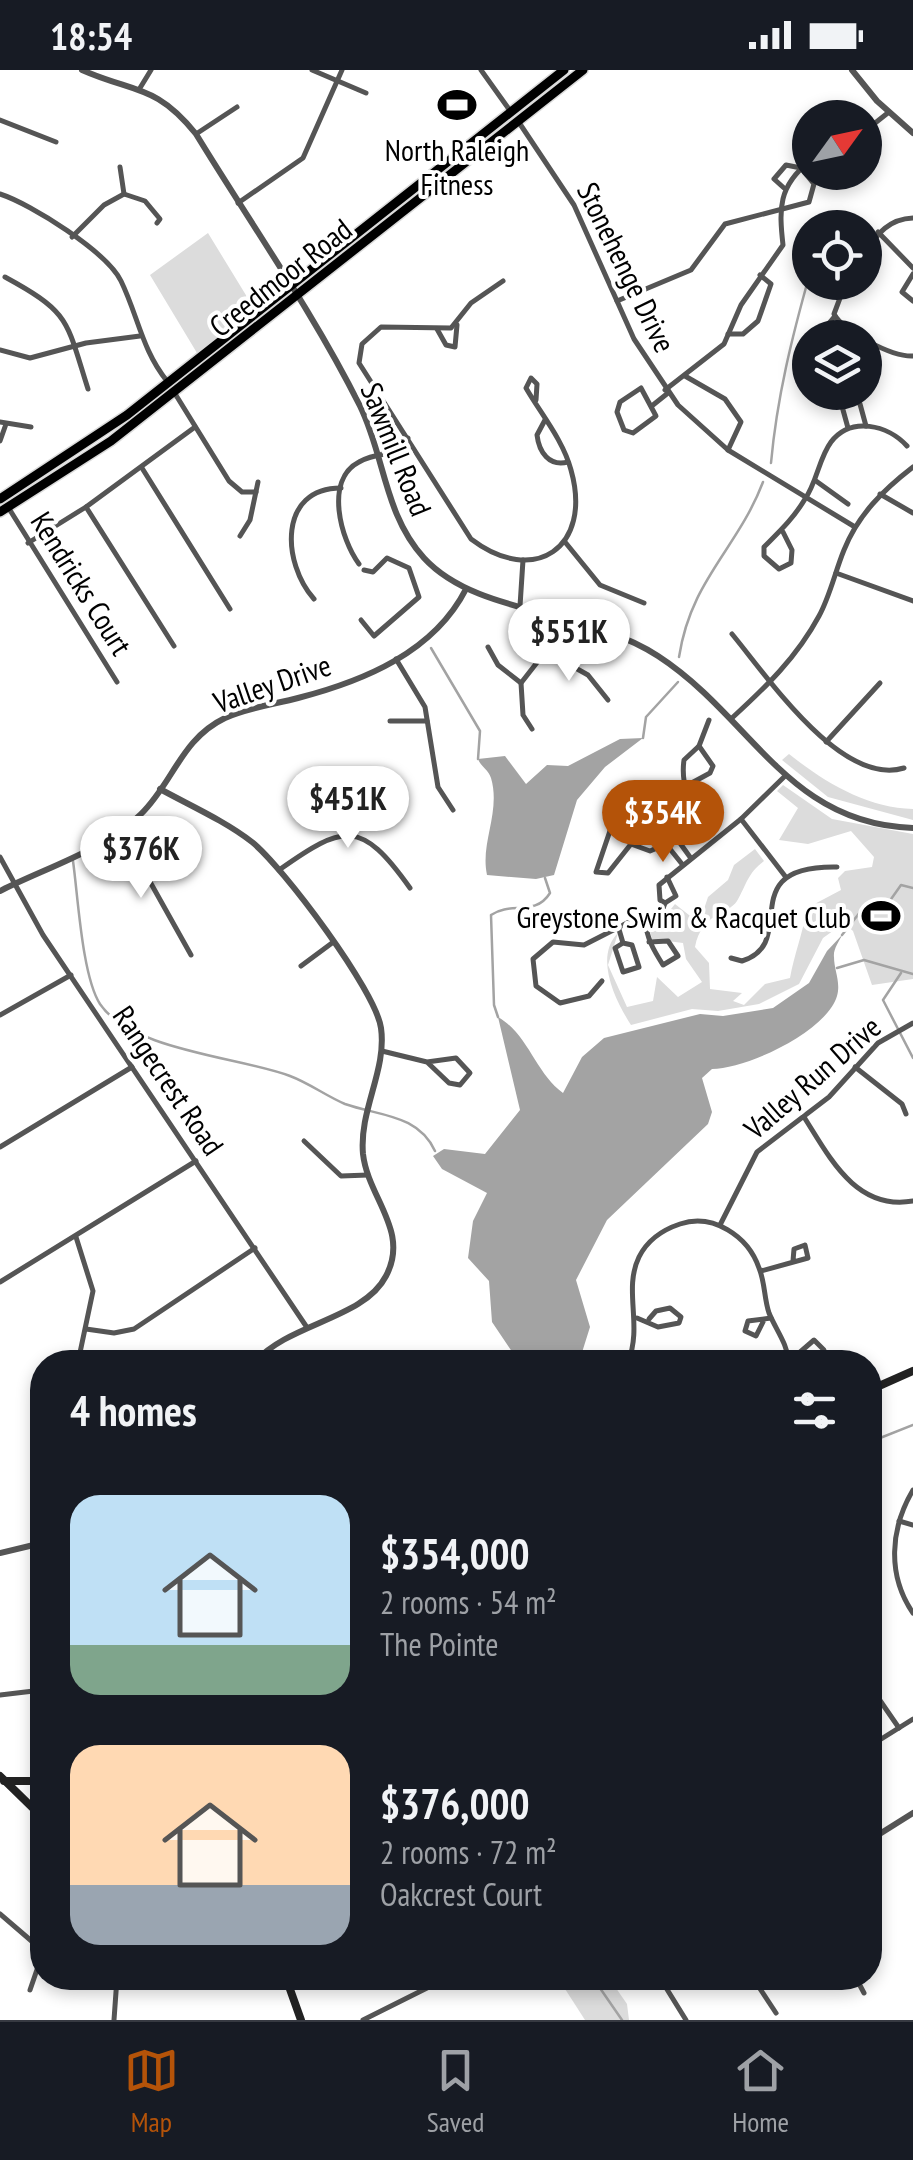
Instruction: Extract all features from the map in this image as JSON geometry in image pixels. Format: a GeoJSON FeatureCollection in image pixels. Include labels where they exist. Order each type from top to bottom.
{"type":"FeatureCollection","features":[{"type":"Feature","properties":{"kind":"main road","name":"Creedmoor Road"},"geometry":{"type":"LineString","coordinates":[[4,510],[111,441],[290,286],[564,70]]}},
{"type":"Feature","properties":{"kind":"main road","name":"Creedmoor Road"},"geometry":{"type":"LineString","coordinates":[[0,499],[172,388],[297,297],[583,70]]}},
{"type":"Feature","properties":{"kind":"main road"},"geometry":{"type":"LineString","coordinates":[[882,1385],[913,1371]]}},
{"type":"Feature","properties":{"kind":"main road"},"geometry":{"type":"LineString","coordinates":[[1,1779],[30,1780]]}},
{"type":"Feature","properties":{"kind":"main road"},"geometry":{"type":"LineString","coordinates":[[1,1779],[30,1806]]}},
{"type":"Feature","properties":{"kind":"main road"},"geometry":{"type":"LineString","coordinates":[[291,1990],[302,2020]]}},
{"type":"Feature","properties":{"kind":"street","name":"Sawmill Road"},"geometry":{"type":"LineString","coordinates":[[82,70],[140,88],[164,100],[196,134],[361,409],[380,454],[393,509],[412,543],[442,575],[466,589],[561,615],[657,655],[732,718],[784,777],[848,818],[913,828]]}},
{"type":"Feature","properties":{"kind":"street"},"geometry":{"type":"LineString","coordinates":[[140,88],[151,70]]}},
{"type":"Feature","properties":{"kind":"street"},"geometry":{"type":"LineString","coordinates":[[312,70],[366,93]]}},
{"type":"Feature","properties":{"kind":"street"},"geometry":{"type":"LineString","coordinates":[[238,203],[303,158],[342,70]]}},
{"type":"Feature","properties":{"kind":"street","name":"Stonehenge Drive"},"geometry":{"type":"LineString","coordinates":[[481,70],[574,204],[642,355],[666,392],[728,450],[855,526]]}},
{"type":"Feature","properties":{"kind":"street"},"geometry":{"type":"LineString","coordinates":[[852,70],[913,133]]}},
{"type":"Feature","properties":{"kind":"street"},"geometry":{"type":"LineString","coordinates":[[196,134],[238,108]]}},
{"type":"Feature","properties":{"kind":"street"},"geometry":{"type":"LineString","coordinates":[[882,118],[889,112]]}},
{"type":"Feature","properties":{"kind":"street"},"geometry":{"type":"LineString","coordinates":[[0,120],[56,142]]}},
{"type":"Feature","properties":{"kind":"street"},"geometry":{"type":"LineString","coordinates":[[784,188],[774,180],[786,165],[792,166]]}},
{"type":"Feature","properties":{"kind":"street"},"geometry":{"type":"LineString","coordinates":[[120,167],[124,194]]}},
{"type":"Feature","properties":{"kind":"street"},"geometry":{"type":"LineString","coordinates":[[653,404],[724,344],[760,275],[783,246],[778,211],[784,188],[792,179]]}},
{"type":"Feature","properties":{"kind":"street"},"geometry":{"type":"LineString","coordinates":[[618,302],[691,270],[725,224],[809,202],[813,190]]}},
{"type":"Feature","properties":{"kind":"street"},"geometry":{"type":"LineString","coordinates":[[0,194],[72,237],[113,268],[140,336],[195,426],[236,488],[256,492]]}},
{"type":"Feature","properties":{"kind":"street"},"geometry":{"type":"LineString","coordinates":[[124,194],[154,207],[158,222]]}},
{"type":"Feature","properties":{"kind":"street"},"geometry":{"type":"LineString","coordinates":[[72,237],[104,206],[124,194]]}},
{"type":"Feature","properties":{"kind":"street"},"geometry":{"type":"LineString","coordinates":[[882,230],[901,218],[913,218]]}},
{"type":"Feature","properties":{"kind":"street"},"geometry":{"type":"LineString","coordinates":[[882,236],[913,271],[902,292],[913,301]]}},
{"type":"Feature","properties":{"kind":"street"},"geometry":{"type":"LineString","coordinates":[[728,334],[744,334],[758,321],[771,284],[760,275]]}},
{"type":"Feature","properties":{"kind":"street"},"geometry":{"type":"LineString","coordinates":[[5,277],[58,309],[88,389]]}},
{"type":"Feature","properties":{"kind":"street"},"geometry":{"type":"LineString","coordinates":[[437,329],[446,345],[455,346],[457,324],[471,304],[503,281]]}},
{"type":"Feature","properties":{"kind":"street"},"geometry":{"type":"LineString","coordinates":[[832,320],[840,300]]}},
{"type":"Feature","properties":{"kind":"street"},"geometry":{"type":"LineString","coordinates":[[835,316],[838,320]]}},
{"type":"Feature","properties":{"kind":"street"},"geometry":{"type":"LineString","coordinates":[[457,324],[437,329],[392,324],[372,332],[362,344],[359,363],[376,396],[410,442],[470,539],[489,553],[523,560],[538,560],[565,542],[576,509],[568,462],[536,400]]}},
{"type":"Feature","properties":{"kind":"street"},"geometry":{"type":"LineString","coordinates":[[0,350],[30,358],[74,345],[140,336]]}},
{"type":"Feature","properties":{"kind":"street"},"geometry":{"type":"LineString","coordinates":[[882,349],[911,356],[913,367]]}},
{"type":"Feature","properties":{"kind":"street"},"geometry":{"type":"LineString","coordinates":[[685,376],[725,399],[742,422],[728,450]]}},
{"type":"Feature","properties":{"kind":"street"},"geometry":{"type":"LineString","coordinates":[[641,388],[653,404],[656,416],[633,434],[624,430],[617,412],[620,402],[641,388]]}},
{"type":"Feature","properties":{"kind":"street"},"geometry":{"type":"LineString","coordinates":[[848,430],[840,405],[844,396],[860,404],[866,426]]}},
{"type":"Feature","properties":{"kind":"street"},"geometry":{"type":"LineString","coordinates":[[546,419],[536,436],[540,451],[552,462],[568,462]]}},
{"type":"Feature","properties":{"kind":"street"},"geometry":{"type":"LineString","coordinates":[[0,440],[3,423],[31,427]]}},
{"type":"Feature","properties":{"kind":"street"},"geometry":{"type":"LineString","coordinates":[[28,544],[142,468],[195,426]]}},
{"type":"Feature","properties":{"kind":"street"},"geometry":{"type":"LineString","coordinates":[[783,532],[792,550],[791,563],[779,569],[764,556],[764,546],[783,532],[816,481],[831,442],[848,430],[866,426],[898,437],[906,446]]}},
{"type":"Feature","properties":{"kind":"street"},"geometry":{"type":"LineString","coordinates":[[361,620],[374,636],[419,597],[409,568],[387,558],[373,572],[362,567],[343,536],[341,488],[350,468],[380,454],[390,457],[410,442]]}},
{"type":"Feature","properties":{"kind":"street"},"geometry":{"type":"LineString","coordinates":[[732,718],[772,682],[804,642],[855,526],[880,494],[913,466]]}},
{"type":"Feature","properties":{"kind":"street"},"geometry":{"type":"LineString","coordinates":[[142,468],[230,609]]}},
{"type":"Feature","properties":{"kind":"street"},"geometry":{"type":"LineString","coordinates":[[816,481],[848,504]]}},
{"type":"Feature","properties":{"kind":"street"},"geometry":{"type":"LineString","coordinates":[[240,536],[250,520],[258,482]]}},
{"type":"Feature","properties":{"kind":"street"},"geometry":{"type":"LineString","coordinates":[[314,599],[292,561],[290,534],[304,500],[319,490],[341,488]]}},
{"type":"Feature","properties":{"kind":"street"},"geometry":{"type":"LineString","coordinates":[[880,494],[913,513]]}},
{"type":"Feature","properties":{"kind":"street"},"geometry":{"type":"LineString","coordinates":[[86,507],[174,646]]}},
{"type":"Feature","properties":{"kind":"street","name":"Kendricks Court"},"geometry":{"type":"LineString","coordinates":[[4,510],[117,682]]}},
{"type":"Feature","properties":{"kind":"street"},"geometry":{"type":"LineString","coordinates":[[565,542],[600,585],[644,603]]}},
{"type":"Feature","properties":{"kind":"street"},"geometry":{"type":"LineString","coordinates":[[520,606],[523,560]]}},
{"type":"Feature","properties":{"kind":"street"},"geometry":{"type":"LineString","coordinates":[[836,573],[913,600]]}},
{"type":"Feature","properties":{"kind":"street","name":"Valley Drive"},"geometry":{"type":"LineString","coordinates":[[0,891],[121,830],[160,790],[186,748],[213,725],[229,716],[317,693],[396,659],[430,639],[466,589]]}},
{"type":"Feature","properties":{"kind":"street"},"geometry":{"type":"LineString","coordinates":[[532,729],[524,715],[521,683],[548,652],[561,615]]}},
{"type":"Feature","properties":{"kind":"street"},"geometry":{"type":"LineString","coordinates":[[732,634],[826,742],[863,764],[893,772],[904,768]]}},
{"type":"Feature","properties":{"kind":"street"},"geometry":{"type":"LineString","coordinates":[[488,647],[498,665],[521,683]]}},
{"type":"Feature","properties":{"kind":"street"},"geometry":{"type":"LineString","coordinates":[[548,652],[588,674],[608,700]]}},
{"type":"Feature","properties":{"kind":"street"},"geometry":{"type":"LineString","coordinates":[[396,659],[420,698],[438,787],[453,810]]}},
{"type":"Feature","properties":{"kind":"street"},"geometry":{"type":"LineString","coordinates":[[826,742],[880,683]]}},
{"type":"Feature","properties":{"kind":"street"},"geometry":{"type":"LineString","coordinates":[[390,721],[427,720]]}},
{"type":"Feature","properties":{"kind":"street"},"geometry":{"type":"LineString","coordinates":[[631,844],[618,866],[608,873],[596,872],[613,822],[623,824],[631,844],[650,851],[676,838],[692,823],[695,812],[686,786],[684,760],[699,746],[708,720]]}},
{"type":"Feature","properties":{"kind":"street"},"geometry":{"type":"LineString","coordinates":[[686,786],[710,772],[713,766],[699,746]]}},
{"type":"Feature","properties":{"kind":"street"},"geometry":{"type":"LineString","coordinates":[[601,986],[570,1002],[550,999],[536,986],[534,959],[542,947],[553,942],[592,943],[618,926],[645,920],[673,921],[667,902],[658,892],[667,877],[741,819],[784,777]]}},
{"type":"Feature","properties":{"kind":"street"},"geometry":{"type":"LineString","coordinates":[[160,790],[241,834],[279,870],[374,1004],[382,1051],[363,1116],[368,1175],[393,1232],[387,1275],[358,1304],[306,1326],[268,1350]]}},
{"type":"Feature","properties":{"kind":"street"},"geometry":{"type":"LineString","coordinates":[[741,819],[786,877]]}},
{"type":"Feature","properties":{"kind":"street"},"geometry":{"type":"LineString","coordinates":[[121,830],[191,955]]}},
{"type":"Feature","properties":{"kind":"street"},"geometry":{"type":"LineString","coordinates":[[279,870],[328,837],[352,834],[380,847],[410,888]]}},
{"type":"Feature","properties":{"kind":"street"},"geometry":{"type":"LineString","coordinates":[[676,838],[690,857]]}},
{"type":"Feature","properties":{"kind":"street"},"geometry":{"type":"LineString","coordinates":[[666,844],[682,864]]}},
{"type":"Feature","properties":{"kind":"street","name":"Rangecrest Road"},"geometry":{"type":"LineString","coordinates":[[0,857],[70,974],[306,1326]]}},
{"type":"Feature","properties":{"kind":"street"},"geometry":{"type":"LineString","coordinates":[[732,958],[742,961],[762,951],[768,940],[772,897],[786,877],[805,868],[837,867]]}},
{"type":"Feature","properties":{"kind":"street"},"geometry":{"type":"LineString","coordinates":[[660,920],[667,902],[676,896],[667,877]]}},
{"type":"Feature","properties":{"kind":"street"},"geometry":{"type":"LineString","coordinates":[[645,920],[649,942],[663,965],[678,956],[668,940],[649,942]]}},
{"type":"Feature","properties":{"kind":"street"},"geometry":{"type":"LineString","coordinates":[[618,926],[622,943]]}},
{"type":"Feature","properties":{"kind":"street"},"geometry":{"type":"LineString","coordinates":[[301,966],[332,943]]}},
{"type":"Feature","properties":{"kind":"street"},"geometry":{"type":"LineString","coordinates":[[622,943],[632,945],[639,967],[623,972],[614,948],[622,943]]}},
{"type":"Feature","properties":{"kind":"street"},"geometry":{"type":"LineString","coordinates":[[0,1015],[70,974]]}},
{"type":"Feature","properties":{"kind":"street","name":"Valley Run Drive"},"geometry":{"type":"LineString","coordinates":[[720,1225],[757,1152],[829,1098],[878,1043],[913,1023]]}},
{"type":"Feature","properties":{"kind":"street"},"geometry":{"type":"LineString","coordinates":[[382,1051],[427,1062],[456,1058],[470,1073],[460,1085],[449,1083],[427,1062]]}},
{"type":"Feature","properties":{"kind":"street"},"geometry":{"type":"LineString","coordinates":[[0,1147],[132,1066]]}},
{"type":"Feature","properties":{"kind":"street"},"geometry":{"type":"LineString","coordinates":[[855,1067],[902,1104],[906,1114]]}},
{"type":"Feature","properties":{"kind":"street"},"geometry":{"type":"LineString","coordinates":[[804,1117],[849,1182],[876,1200],[913,1202]]}},
{"type":"Feature","properties":{"kind":"street"},"geometry":{"type":"LineString","coordinates":[[304,1142],[340,1176],[368,1175]]}},
{"type":"Feature","properties":{"kind":"street"},"geometry":{"type":"LineString","coordinates":[[0,1282],[196,1160]]}},
{"type":"Feature","properties":{"kind":"street"},"geometry":{"type":"LineString","coordinates":[[630,1350],[637,1318],[632,1276],[654,1237],[690,1221],[720,1225],[740,1238],[761,1272],[771,1318],[785,1350]]}},
{"type":"Feature","properties":{"kind":"street"},"geometry":{"type":"LineString","coordinates":[[76,1237],[93,1291],[81,1350]]}},
{"type":"Feature","properties":{"kind":"street"},"geometry":{"type":"LineString","coordinates":[[86,1329],[114,1333],[134,1329],[255,1248]]}},
{"type":"Feature","properties":{"kind":"street"},"geometry":{"type":"LineString","coordinates":[[761,1272],[793,1260]]}},
{"type":"Feature","properties":{"kind":"street"},"geometry":{"type":"LineString","coordinates":[[637,1318],[670,1326],[679,1323],[681,1316],[670,1308],[656,1310],[649,1319]]}},
{"type":"Feature","properties":{"kind":"street"},"geometry":{"type":"LineString","coordinates":[[763,1322],[771,1318]]}},
{"type":"Feature","properties":{"kind":"street"},"geometry":{"type":"LineString","coordinates":[[802,1350],[814,1340],[824,1350]]}},
{"type":"Feature","properties":{"kind":"street"},"geometry":{"type":"LineString","coordinates":[[913,1490],[899,1521],[894,1560],[913,1613]]}},
{"type":"Feature","properties":{"kind":"street"},"geometry":{"type":"LineString","coordinates":[[899,1521],[913,1526]]}},
{"type":"Feature","properties":{"kind":"street"},"geometry":{"type":"LineString","coordinates":[[0,1554],[30,1546]]}},
{"type":"Feature","properties":{"kind":"street"},"geometry":{"type":"LineString","coordinates":[[0,1695],[30,1691]]}},
{"type":"Feature","properties":{"kind":"street"},"geometry":{"type":"LineString","coordinates":[[882,1703],[899,1728]]}},
{"type":"Feature","properties":{"kind":"street"},"geometry":{"type":"LineString","coordinates":[[882,1739],[913,1719]]}},
{"type":"Feature","properties":{"kind":"street"},"geometry":{"type":"LineString","coordinates":[[882,1832],[913,1813]]}},
{"type":"Feature","properties":{"kind":"street"},"geometry":{"type":"LineString","coordinates":[[0,1914],[30,1941]]}},
{"type":"Feature","properties":{"kind":"street"},"geometry":{"type":"LineString","coordinates":[[114,2020],[116,1990]]}},
{"type":"Feature","properties":{"kind":"street"},"geometry":{"type":"LineString","coordinates":[[362,2020],[423,1990]]}},
{"type":"Feature","properties":{"kind":"street"},"geometry":{"type":"LineString","coordinates":[[667,1990],[686,2020]]}},
{"type":"Feature","properties":{"kind":"street"},"geometry":{"type":"LineString","coordinates":[[762,1990],[776,2013]]}},
{"type":"Feature","properties":{"kind":"shaded area"},"geometry":{"type":"Polygon","coordinates":[[[208,233],[252,305],[250,309],[275,291],[197,353],[150,275],[208,233]]]}},
{"type":"Feature","properties":{"kind":"shaded area"},"geometry":{"type":"Polygon","coordinates":[[[643,738],[605,767],[577,800],[554,875],[536,879],[487,875],[486,851],[494,803],[490,775],[478,759],[505,756],[526,784],[547,765],[568,766],[620,739],[643,738]]]}},
{"type":"Feature","properties":{"kind":"shaded area"},"geometry":{"type":"Polygon","coordinates":[[[789,754],[847,792],[879,804],[913,809],[913,820],[828,797],[782,760],[789,754]]]}},
{"type":"Feature","properties":{"kind":"shaded area"},"geometry":{"type":"Polygon","coordinates":[[[783,785],[832,819],[913,834],[913,979],[872,985],[853,931],[844,923],[823,938],[799,984],[759,1004],[718,1011],[692,1009],[631,1025],[607,966],[611,943],[618,933],[608,965],[627,1007],[653,1001],[657,977],[678,997],[702,982],[686,959],[683,943],[652,939],[648,924],[677,924],[671,909],[675,904],[694,919],[701,918],[708,897],[728,880],[734,865],[755,849],[764,861],[733,906],[703,927],[695,947],[709,963],[710,989],[742,993],[733,1001],[744,1005],[765,984],[790,978],[807,908],[841,890],[838,878],[845,871],[872,867],[874,857],[851,831],[808,844],[779,840],[798,808],[777,791],[783,785]]]}},
{"type":"Feature","properties":{"kind":"shaded area"},"geometry":{"type":"Polygon","coordinates":[[[842,935],[834,954],[838,991],[830,1009],[784,1046],[745,1063],[712,1069],[702,1078],[712,1112],[708,1124],[607,1220],[576,1280],[590,1327],[583,1350],[511,1350],[492,1322],[489,1281],[468,1258],[473,1221],[487,1193],[442,1169],[433,1156],[444,1149],[485,1154],[520,1110],[498,1017],[517,1033],[546,1076],[563,1093],[582,1057],[604,1038],[700,1014],[723,1016],[773,1008],[809,983],[827,951],[842,935]]]}},
{"type":"Feature","properties":{"kind":"shaded area"},"geometry":{"type":"Polygon","coordinates":[[[566,1990],[617,1990],[627,2004],[629,2020],[585,2020],[566,1990]]]}},
{"type":"Feature","properties":{"kind":"waterway"},"geometry":{"type":"LineString","coordinates":[[771,463],[786,367],[803,300]]}},
{"type":"Feature","properties":{"kind":"waterway"},"geometry":{"type":"LineString","coordinates":[[679,657],[685,630],[704,585],[741,527],[763,482]]}},
{"type":"Feature","properties":{"kind":"waterway"},"geometry":{"type":"LineString","coordinates":[[431,648],[480,731],[478,759]]}},
{"type":"Feature","properties":{"kind":"waterway"},"geometry":{"type":"LineString","coordinates":[[643,738],[646,717],[678,682]]}},
{"type":"Feature","properties":{"kind":"waterway"},"geometry":{"type":"LineString","coordinates":[[73,861],[89,975],[100,1004],[115,1020],[161,1042],[269,1069],[345,1104],[396,1118],[419,1130],[435,1151]]}},
{"type":"Feature","properties":{"kind":"waterway"},"geometry":{"type":"LineString","coordinates":[[498,1017],[494,1005],[491,915],[537,905],[550,893],[545,878]]}},
{"type":"Feature","properties":{"kind":"waterway"},"geometry":{"type":"LineString","coordinates":[[842,935],[861,911],[889,902],[901,885],[913,888]]}},
{"type":"Feature","properties":{"kind":"waterway"},"geometry":{"type":"LineString","coordinates":[[837,968],[864,960],[913,974]]}},
{"type":"Feature","properties":{"kind":"waterway"},"geometry":{"type":"LineString","coordinates":[[901,973],[883,1000],[913,1058]]}},
{"type":"Feature","properties":{"kind":"waterway"},"geometry":{"type":"LineString","coordinates":[[882,1437],[913,1425]]}},
{"type":"Feature","properties":{"kind":"waterway"},"geometry":{"type":"LineString","coordinates":[[601,1990],[622,2020]]}},
{"type":"Feature","properties":{"kind":"place","name":"North Raleigh Fitness"},"geometry":{"type":"Point","coordinates":[457,105]}},
{"type":"Feature","properties":{"kind":"place","name":"Greystone Swim & Racquet Club"},"geometry":{"type":"Point","coordinates":[881,916]}}]}
